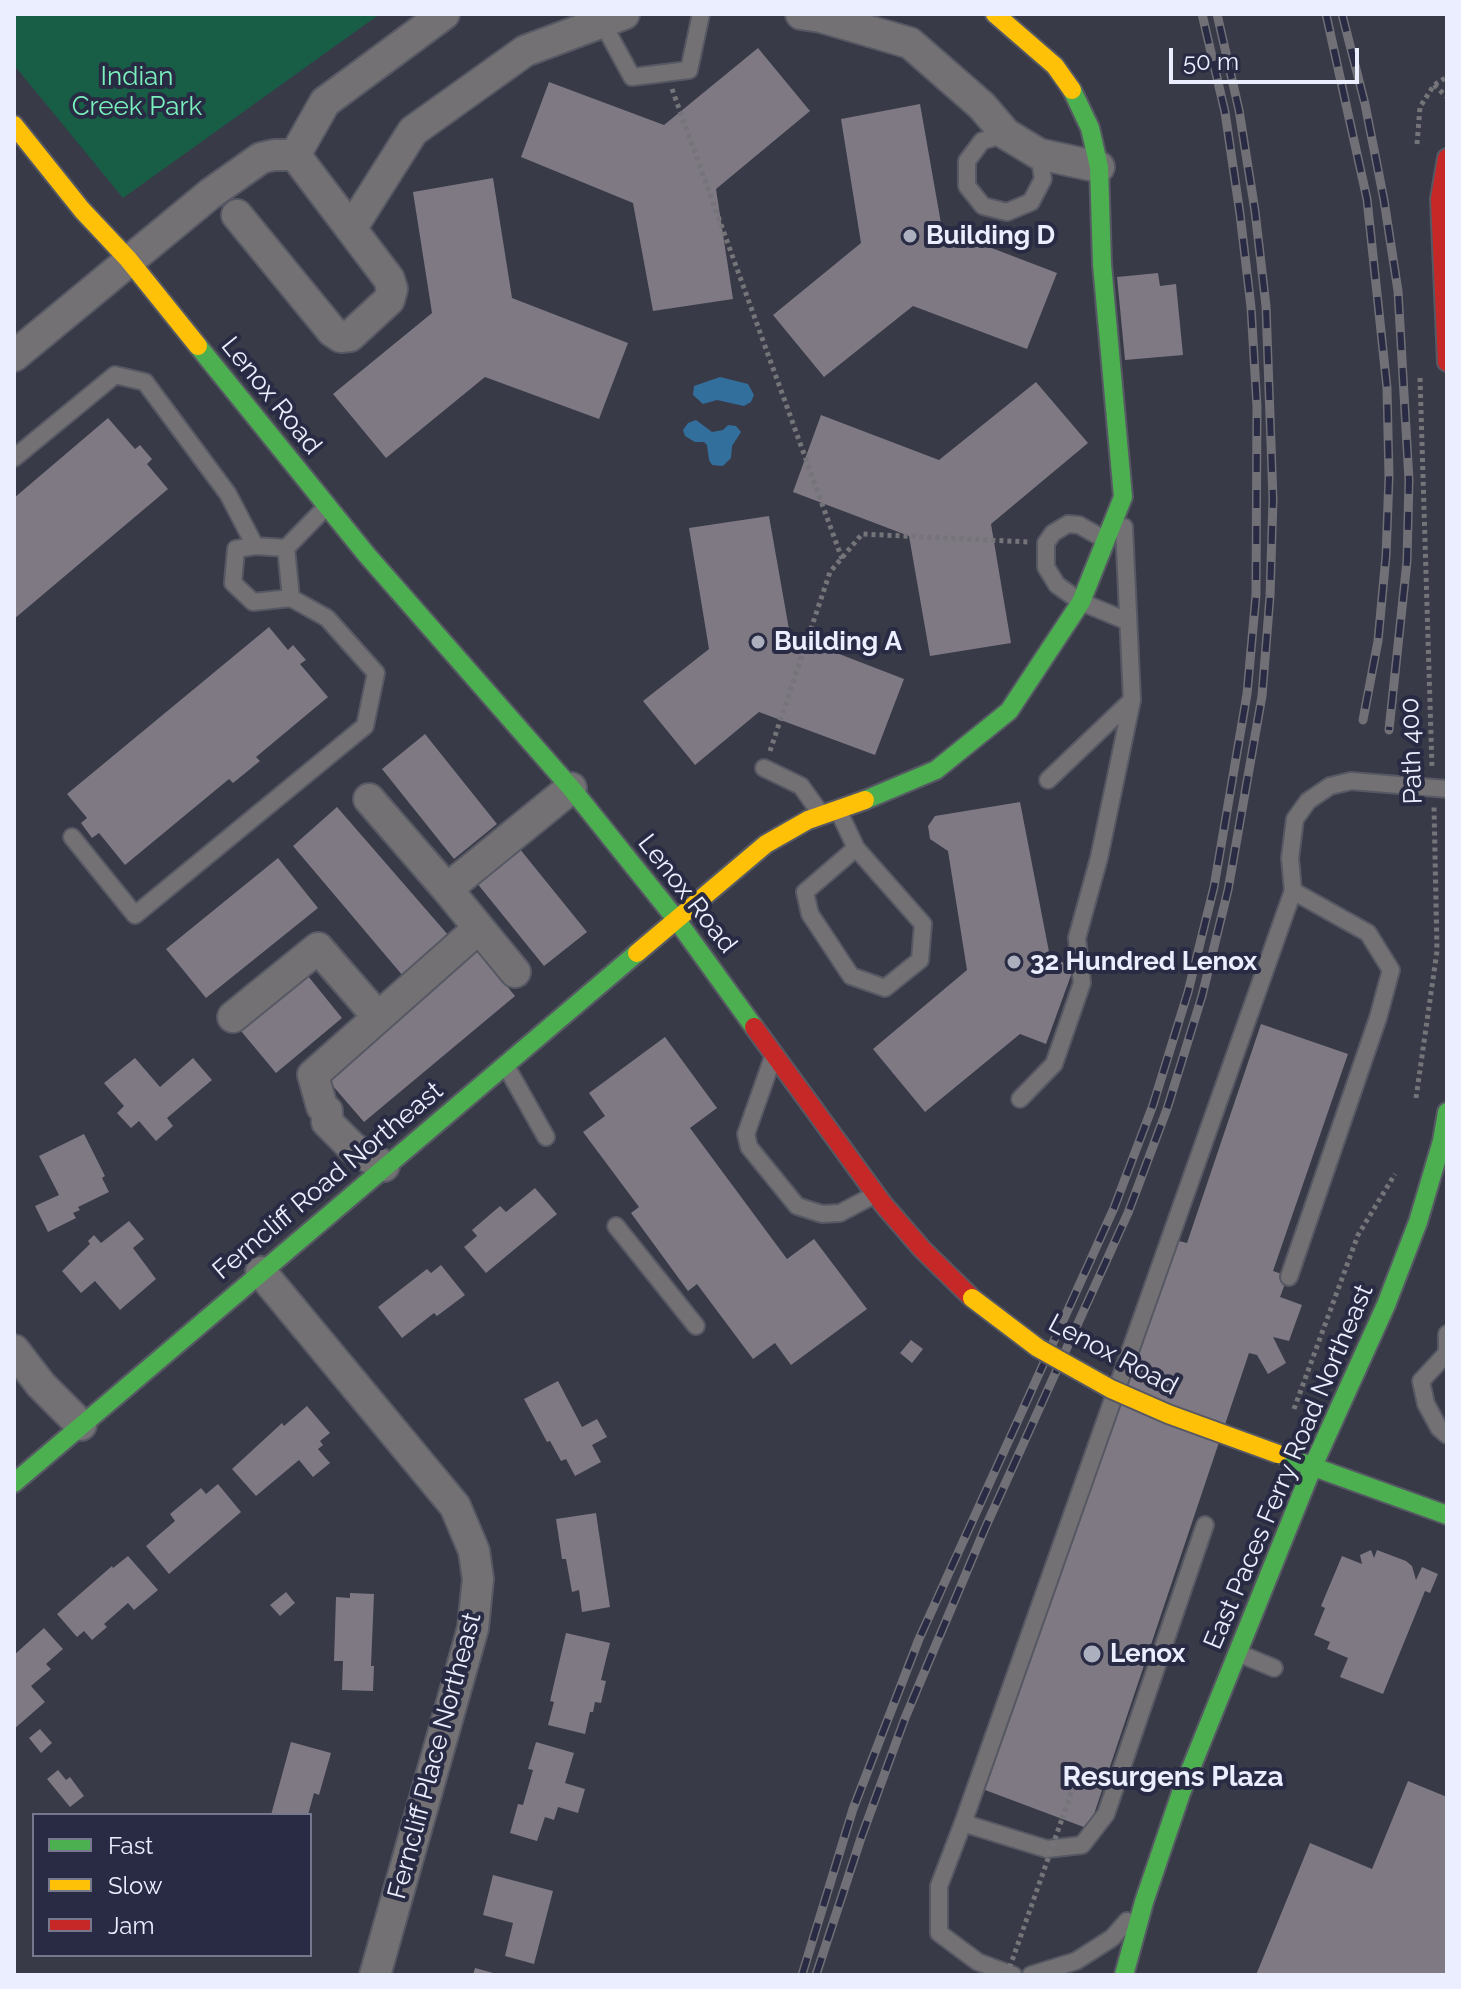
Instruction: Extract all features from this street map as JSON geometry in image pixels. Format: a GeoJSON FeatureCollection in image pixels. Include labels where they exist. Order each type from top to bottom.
{"type":"FeatureCollection","features":[{"type":"Feature","properties":{"kind":"street"},"geometry":{"type":"LineString","coordinates":[[295,155],[325,102],[444,14]]}},
{"type":"Feature","properties":{"kind":"street"},"geometry":{"type":"LineString","coordinates":[[801,14],[910,43],[982,106],[1006,134],[1039,154],[1099,167]]}},
{"type":"Feature","properties":{"kind":"street"},"geometry":{"type":"LineString","coordinates":[[995,14],[1055,66],[1077,98],[1090,128],[1099,167],[1102,264],[1123,497]]}},
{"type":"Feature","properties":{"kind":"street"},"geometry":{"type":"LineString","coordinates":[[351,229],[413,131],[525,51],[613,18]]}},
{"type":"Feature","properties":{"kind":"street","name":"Lenox Road"},"geometry":{"type":"LineString","coordinates":[[14,125],[82,210],[128,259],[327,506],[571,788],[676,919],[876,1194],[922,1249],[972,1298],[1038,1348],[1111,1389],[1168,1414],[1447,1515]]}},
{"type":"Feature","properties":{"kind":"street"},"geometry":{"type":"LineString","coordinates":[[237,215],[332,331],[341,337],[350,336],[389,300],[392,289],[389,279],[295,155]]}},
{"type":"Feature","properties":{"kind":"street"},"geometry":{"type":"LineString","coordinates":[[14,356],[210,194],[261,158],[295,155]]}},
{"type":"Feature","properties":{"kind":"street"},"geometry":{"type":"LineString","coordinates":[[1447,158],[1440,199],[1447,362]]}},
{"type":"Feature","properties":{"kind":"street","name":"Ferncliff Road Northeast"},"geometry":{"type":"LineString","coordinates":[[14,1483],[766,844],[808,820],[936,770],[1009,711],[1081,602],[1123,497]]}},
{"type":"Feature","properties":{"kind":"street"},"geometry":{"type":"LineString","coordinates":[[447,889],[571,788]]}},
{"type":"Feature","properties":{"kind":"street"},"geometry":{"type":"LineString","coordinates":[[369,799],[515,972]]}},
{"type":"Feature","properties":{"kind":"street"},"geometry":{"type":"LineString","coordinates":[[391,1160],[370,1146],[338,1113],[322,1107],[313,1075],[479,928]]}},
{"type":"Feature","properties":{"kind":"street"},"geometry":{"type":"LineString","coordinates":[[233,1017],[318,948],[378,1017]]}},
{"type":"Feature","properties":{"kind":"street","name":"East Paces Ferry Road Northeast"},"geometry":{"type":"LineString","coordinates":[[1124,1975],[1144,1902],[1181,1793],[1313,1466],[1386,1305],[1413,1236],[1442,1141],[1447,1112]]}},
{"type":"Feature","properties":{"kind":"street","name":"Ferncliff Place Northeast"},"geometry":{"type":"LineString","coordinates":[[261,1272],[455,1506],[474,1551],[478,1579],[473,1628],[375,1975]]}},
{"type":"Feature","properties":{"kind":"street"},"geometry":{"type":"LineString","coordinates":[[14,1350],[41,1385],[81,1425]]}},
{"type":"Feature","properties":{"kind":"lane"},"geometry":{"type":"LineString","coordinates":[[613,18],[632,77],[689,70],[701,14]]}},
{"type":"Feature","properties":{"kind":"lane"},"geometry":{"type":"LineString","coordinates":[[1006,134],[982,141],[967,161],[967,186],[983,206],[1007,212],[1031,202],[1043,179],[1039,154]]}},
{"type":"Feature","properties":{"kind":"lane"},"geometry":{"type":"LineString","coordinates":[[14,458],[115,375],[145,382],[228,494],[255,546]]}},
{"type":"Feature","properties":{"kind":"lane"},"geometry":{"type":"LineString","coordinates":[[1020,1099],[1054,1064],[1082,983],[1077,938],[1099,858],[1132,700],[1123,497]]}},
{"type":"Feature","properties":{"kind":"lane"},"geometry":{"type":"LineString","coordinates":[[72,837],[135,915],[365,726],[376,673],[327,618],[291,598],[253,602],[233,583],[236,549],[255,546],[286,548],[327,506]]}},
{"type":"Feature","properties":{"kind":"lane"},"geometry":{"type":"LineString","coordinates":[[1105,540],[1079,525],[1068,524],[1053,533],[1046,543],[1046,567],[1057,585],[1081,602],[1127,621]]}},
{"type":"Feature","properties":{"kind":"lane"},"geometry":{"type":"LineString","coordinates":[[286,548],[291,598]]}},
{"type":"Feature","properties":{"kind":"lane"},"geometry":{"type":"LineString","coordinates":[[1048,780],[1132,700]]}},
{"type":"Feature","properties":{"kind":"lane"},"geometry":{"type":"LineString","coordinates":[[764,768],[801,786],[830,813],[856,848],[923,924],[920,960],[885,988],[851,976],[810,914],[805,892],[856,848]]}},
{"type":"Feature","properties":{"kind":"lane"},"geometry":{"type":"LineString","coordinates":[[1013,1975],[978,1962],[939,1933],[939,1886],[1293,891],[1291,837],[1295,819],[1308,801],[1330,786],[1351,781],[1440,788]]}},
{"type":"Feature","properties":{"kind":"lane"},"geometry":{"type":"LineString","coordinates":[[1289,1277],[1378,1018],[1391,970],[1368,933],[1293,891]]}},
{"type":"Feature","properties":{"kind":"lane"},"geometry":{"type":"LineString","coordinates":[[774,1055],[746,1134],[749,1147],[797,1206],[822,1214],[840,1213],[876,1194]]}},
{"type":"Feature","properties":{"kind":"lane"},"geometry":{"type":"LineString","coordinates":[[505,1064],[546,1137]]}},
{"type":"Feature","properties":{"kind":"lane"},"geometry":{"type":"LineString","coordinates":[[616,1226],[696,1326]]}},
{"type":"Feature","properties":{"kind":"lane"},"geometry":{"type":"LineString","coordinates":[[1447,1334],[1446,1356],[1421,1381],[1426,1404],[1439,1428],[1447,1435]]}},
{"type":"Feature","properties":{"kind":"lane"},"geometry":{"type":"LineString","coordinates":[[963,1823],[1047,1849],[1082,1845],[1106,1814],[1205,1525]]}},
{"type":"Feature","properties":{"kind":"lane"},"geometry":{"type":"LineString","coordinates":[[1238,1653],[1274,1668]]}},
{"type":"Feature","properties":{"kind":"lane"},"geometry":{"type":"LineString","coordinates":[[1031,1975],[1076,1961],[1091,1952],[1112,1938],[1144,1902]]}},
{"type":"Feature","properties":{"kind":"path"},"geometry":{"type":"LineString","coordinates":[[666,73],[842,559]]}},
{"type":"Feature","properties":{"kind":"path"},"geometry":{"type":"LineString","coordinates":[[1417,153],[1420,107],[1434,85],[1447,77]]}},
{"type":"Feature","properties":{"kind":"path"},"geometry":{"type":"LineString","coordinates":[[1434,85],[1447,97]]}},
{"type":"Feature","properties":{"kind":"path","name":"Path 400"},"geometry":{"type":"LineString","coordinates":[[1414,1107],[1437,951],[1440,788],[1419,363]]}},
{"type":"Feature","properties":{"kind":"path"},"geometry":{"type":"LineString","coordinates":[[764,768],[830,572],[862,534],[1046,543]]}},
{"type":"Feature","properties":{"kind":"path"},"geometry":{"type":"LineString","coordinates":[[1294,1409],[1358,1235],[1394,1177],[1398,1163]]}},
{"type":"Feature","properties":{"kind":"path"},"geometry":{"type":"LineString","coordinates":[[1007,1975],[1072,1791]]}},
{"type":"Feature","properties":{"kind":"green space","name":"Indian Creek Park"},"geometry":{"type":"Polygon","coordinates":[[[14,14],[380,14],[123,198],[14,65],[14,14]]]}},
{"type":"Feature","properties":{"kind":"water"},"geometry":{"type":"Polygon","coordinates":[[[720,377],[748,384],[754,395],[751,402],[744,406],[717,400],[703,404],[693,395],[694,386],[720,377]]]}},
{"type":"Feature","properties":{"kind":"water"},"geometry":{"type":"Polygon","coordinates":[[[696,420],[712,432],[723,430],[728,425],[736,426],[741,432],[732,446],[731,458],[723,466],[712,465],[704,442],[695,442],[685,436],[683,430],[688,423],[696,420]]]}},
{"type":"Feature","properties":{"kind":"building"},"geometry":{"type":"Polygon","coordinates":[[[758,48],[810,111],[716,189],[733,299],[653,311],[633,203],[521,157],[549,82],[664,125],[758,48]]]}},
{"type":"Feature","properties":{"kind":"building","name":"Building D"},"geometry":{"type":"Polygon","coordinates":[[[920,104],[942,229],[1057,273],[1027,349],[913,306],[824,377],[773,315],[861,243],[841,119],[920,104]]]}},
{"type":"Feature","properties":{"kind":"building"},"geometry":{"type":"Polygon","coordinates":[[[493,178],[512,298],[628,343],[599,419],[485,377],[386,458],[333,394],[432,313],[413,192],[493,178]]]}},
{"type":"Feature","properties":{"kind":"building"},"geometry":{"type":"Polygon","coordinates":[[[1158,273],[1160,286],[1176,284],[1183,355],[1125,360],[1117,277],[1158,273]]]}},
{"type":"Feature","properties":{"kind":"building"},"geometry":{"type":"Polygon","coordinates":[[[1036,382],[1088,443],[991,524],[1011,643],[930,656],[909,536],[793,492],[821,415],[939,460],[1036,382]]]}},
{"type":"Feature","properties":{"kind":"building"},"geometry":{"type":"Polygon","coordinates":[[[108,418],[135,449],[140,445],[152,459],[147,464],[168,489],[14,619],[14,498],[108,418]]]}},
{"type":"Feature","properties":{"kind":"building","name":"Building A"},"geometry":{"type":"Polygon","coordinates":[[[769,516],[790,635],[904,679],[875,755],[759,712],[695,765],[643,701],[709,649],[689,528],[769,516]]]}},
{"type":"Feature","properties":{"kind":"building"},"geometry":{"type":"Polygon","coordinates":[[[269,627],[288,650],[293,645],[306,660],[300,664],[328,697],[256,757],[260,761],[233,783],[229,779],[125,865],[99,833],[92,838],[81,823],[87,818],[67,794],[269,627]]]}},
{"type":"Feature","properties":{"kind":"building"},"geometry":{"type":"Polygon","coordinates":[[[425,734],[497,824],[454,859],[382,769],[425,734]]]}},
{"type":"Feature","properties":{"kind":"building","name":"32 Hundred Lenox"},"geometry":{"type":"Polygon","coordinates":[[[1020,802],[1050,957],[1074,967],[1046,1044],[1020,1034],[925,1112],[873,1049],[967,970],[948,851],[930,839],[928,826],[935,816],[1020,802]]]}},
{"type":"Feature","properties":{"kind":"building"},"geometry":{"type":"Polygon","coordinates":[[[337,807],[449,936],[403,976],[293,846],[337,807]]]}},
{"type":"Feature","properties":{"kind":"building"},"geometry":{"type":"Polygon","coordinates":[[[515,843],[587,932],[544,966],[472,877],[515,843]]]}},
{"type":"Feature","properties":{"kind":"building"},"geometry":{"type":"Polygon","coordinates":[[[278,858],[318,908],[206,998],[166,949],[278,858]]]}},
{"type":"Feature","properties":{"kind":"building"},"geometry":{"type":"Polygon","coordinates":[[[478,951],[515,996],[364,1122],[326,1078],[478,951]]]}},
{"type":"Feature","properties":{"kind":"building"},"geometry":{"type":"Polygon","coordinates":[[[308,976],[342,1018],[276,1073],[241,1031],[308,976]]]}},
{"type":"Feature","properties":{"kind":"building"},"geometry":{"type":"Polygon","coordinates":[[[1261,1024],[1348,1054],[1273,1271],[1288,1276],[1280,1297],[1302,1305],[1289,1341],[1273,1337],[1286,1363],[1268,1374],[1257,1355],[1249,1353],[1089,1829],[985,1790],[1179,1241],[1187,1243],[1261,1024]]]}},
{"type":"Feature","properties":{"kind":"building"},"geometry":{"type":"Polygon","coordinates":[[[665,1037],[717,1108],[690,1128],[787,1259],[814,1239],[867,1309],[791,1365],[775,1343],[753,1359],[697,1284],[688,1291],[631,1213],[639,1207],[583,1132],[605,1116],[589,1093],[665,1037]]]}},
{"type":"Feature","properties":{"kind":"building"},"geometry":{"type":"Polygon","coordinates":[[[135,1058],[160,1087],[193,1058],[212,1080],[167,1118],[173,1126],[156,1141],[139,1121],[131,1128],[117,1113],[124,1106],[104,1083],[135,1058]]]}},
{"type":"Feature","properties":{"kind":"building"},"geometry":{"type":"Polygon","coordinates":[[[84,1134],[105,1176],[102,1178],[109,1192],[78,1207],[80,1210],[73,1213],[76,1218],[48,1232],[35,1206],[59,1195],[39,1156],[84,1134]]]}},
{"type":"Feature","properties":{"kind":"building"},"geometry":{"type":"Polygon","coordinates":[[[535,1188],[557,1214],[486,1273],[464,1247],[477,1236],[472,1230],[500,1206],[506,1212],[535,1188]]]}},
{"type":"Feature","properties":{"kind":"building"},"geometry":{"type":"Polygon","coordinates":[[[129,1221],[144,1239],[133,1248],[156,1279],[120,1310],[95,1281],[81,1293],[62,1271],[90,1244],[88,1241],[94,1235],[101,1243],[129,1221]]]}},
{"type":"Feature","properties":{"kind":"building"},"geometry":{"type":"Polygon","coordinates":[[[441,1265],[465,1295],[437,1316],[434,1313],[402,1338],[378,1307],[427,1269],[431,1273],[441,1265]]]}},
{"type":"Feature","properties":{"kind":"building"},"geometry":{"type":"Polygon","coordinates":[[[911,1340],[923,1349],[912,1363],[900,1353],[911,1340]]]}},
{"type":"Feature","properties":{"kind":"building"},"geometry":{"type":"Polygon","coordinates":[[[558,1381],[582,1427],[597,1419],[607,1437],[592,1445],[601,1462],[575,1476],[566,1459],[561,1461],[550,1441],[547,1442],[524,1399],[558,1381]]]}},
{"type":"Feature","properties":{"kind":"building"},"geometry":{"type":"Polygon","coordinates":[[[307,1406],[330,1433],[320,1441],[323,1445],[318,1449],[330,1463],[313,1477],[299,1460],[256,1496],[232,1469],[282,1423],[284,1426],[307,1406]]]}},
{"type":"Feature","properties":{"kind":"building"},"geometry":{"type":"Polygon","coordinates":[[[218,1484],[241,1512],[169,1574],[146,1546],[175,1521],[170,1514],[201,1488],[206,1494],[218,1484]]]}},
{"type":"Feature","properties":{"kind":"building"},"geometry":{"type":"Polygon","coordinates":[[[596,1513],[610,1607],[582,1612],[579,1590],[572,1592],[566,1559],[562,1559],[556,1519],[596,1513]]]}},
{"type":"Feature","properties":{"kind":"building"},"geometry":{"type":"Polygon","coordinates":[[[1371,1550],[1374,1558],[1377,1550],[1406,1561],[1412,1566],[1416,1580],[1422,1567],[1438,1574],[1430,1593],[1425,1591],[1383,1694],[1340,1677],[1348,1658],[1327,1649],[1330,1642],[1314,1635],[1325,1608],[1321,1606],[1342,1556],[1362,1564],[1360,1555],[1371,1550]]]}},
{"type":"Feature","properties":{"kind":"building"},"geometry":{"type":"Polygon","coordinates":[[[128,1556],[158,1590],[134,1610],[128,1603],[104,1624],[107,1627],[92,1640],[84,1631],[77,1637],[57,1614],[128,1556]]]}},
{"type":"Feature","properties":{"kind":"building"},"geometry":{"type":"Polygon","coordinates":[[[286,1592],[295,1603],[280,1616],[270,1605],[286,1592]]]}},
{"type":"Feature","properties":{"kind":"building"},"geometry":{"type":"Polygon","coordinates":[[[350,1593],[374,1594],[373,1691],[342,1690],[343,1661],[334,1661],[336,1597],[350,1598],[350,1593]]]}},
{"type":"Feature","properties":{"kind":"building"},"geometry":{"type":"Polygon","coordinates":[[[44,1628],[63,1649],[46,1664],[51,1669],[31,1686],[45,1702],[14,1729],[14,1655],[44,1628]]]}},
{"type":"Feature","properties":{"kind":"building"},"geometry":{"type":"Polygon","coordinates":[[[566,1633],[610,1643],[601,1680],[606,1681],[601,1703],[595,1702],[585,1734],[548,1725],[554,1702],[550,1701],[566,1633]]]}},
{"type":"Feature","properties":{"kind":"building"},"geometry":{"type":"Polygon","coordinates":[[[40,1729],[52,1743],[41,1753],[29,1738],[40,1729]]]}},
{"type":"Feature","properties":{"kind":"building"},"geometry":{"type":"Polygon","coordinates":[[[291,1742],[331,1753],[319,1795],[314,1793],[309,1813],[272,1813],[291,1742]]]}},
{"type":"Feature","properties":{"kind":"building"},"geometry":{"type":"Polygon","coordinates":[[[536,1742],[574,1753],[565,1783],[585,1789],[578,1813],[558,1807],[554,1820],[545,1817],[537,1841],[510,1833],[518,1804],[523,1805],[533,1770],[528,1769],[536,1742]]]}},
{"type":"Feature","properties":{"kind":"building"},"geometry":{"type":"Polygon","coordinates":[[[58,1770],[66,1780],[70,1777],[84,1796],[70,1807],[47,1779],[58,1770]]]}},
{"type":"Feature","properties":{"kind":"building"},"geometry":{"type":"Polygon","coordinates":[[[1408,1781],[1447,1797],[1447,1975],[1256,1975],[1310,1843],[1372,1869],[1408,1781]]]}},
{"type":"Feature","properties":{"kind":"building"},"geometry":{"type":"Polygon","coordinates":[[[493,1875],[553,1891],[534,1964],[505,1956],[513,1923],[483,1915],[493,1875]]]}},
{"type":"Feature","properties":{"kind":"building"},"geometry":{"type":"Polygon","coordinates":[[[475,1968],[497,1974],[497,1975],[473,1975],[475,1968]]]}},
{"type":"Feature","properties":{"kind":"railway"},"geometry":{"type":"LineString","coordinates":[[802,1975],[853,1809],[919,1639],[1114,1208],[1153,1105],[1188,992],[1214,887],[1247,694],[1256,595],[1257,407],[1251,307],[1240,214],[1225,112],[1202,14]]}},
{"type":"Feature","properties":{"kind":"railway"},"geometry":{"type":"LineString","coordinates":[[816,1975],[905,1718],[986,1526],[1128,1213],[1167,1109],[1202,996],[1228,890],[1262,696],[1270,596],[1273,499],[1266,306],[1239,110],[1217,14]]}},
{"type":"Feature","properties":{"kind":"railway"},"geometry":{"type":"LineString","coordinates":[[1326,14],[1367,199],[1387,388],[1389,477],[1386,556],[1378,641],[1363,720]]}},
{"type":"Feature","properties":{"kind":"railway"},"geometry":{"type":"LineString","coordinates":[[1342,14],[1365,104],[1398,291],[1409,480],[1407,561],[1389,730]]}},
{"type":"Feature","properties":{"kind":"traffic: fast"},"geometry":{"type":"LineString","coordinates":[[865,800],[936,770],[1009,711],[1081,602],[1123,497],[1102,264],[1099,167],[1090,128],[1072,90]]}},
{"type":"Feature","properties":{"kind":"traffic: fast"},"geometry":{"type":"LineString","coordinates":[[198,346],[366,554],[571,788],[676,919],[754,1027]]}},
{"type":"Feature","properties":{"kind":"traffic: fast"},"geometry":{"type":"LineString","coordinates":[[14,1483],[637,953]]}},
{"type":"Feature","properties":{"kind":"traffic: fast"},"geometry":{"type":"LineString","coordinates":[[1124,1975],[1144,1902],[1181,1793],[1313,1466],[1386,1305],[1418,1222],[1442,1141],[1447,1112]]}},
{"type":"Feature","properties":{"kind":"traffic: fast"},"geometry":{"type":"LineString","coordinates":[[1286,1457],[1447,1515]]}},
{"type":"Feature","properties":{"kind":"traffic: slow"},"geometry":{"type":"LineString","coordinates":[[995,14],[1055,66],[1072,90]]}},
{"type":"Feature","properties":{"kind":"traffic: slow"},"geometry":{"type":"LineString","coordinates":[[14,125],[198,346]]}},
{"type":"Feature","properties":{"kind":"traffic: slow"},"geometry":{"type":"LineString","coordinates":[[637,953],[766,844],[808,820],[865,800]]}},
{"type":"Feature","properties":{"kind":"traffic: slow"},"geometry":{"type":"LineString","coordinates":[[972,1298],[1038,1348],[1111,1389],[1168,1414],[1278,1454]]}},
{"type":"Feature","properties":{"kind":"traffic: jam"},"geometry":{"type":"LineString","coordinates":[[1447,158],[1440,199],[1447,362]]}},
{"type":"Feature","properties":{"kind":"traffic: jam"},"geometry":{"type":"LineString","coordinates":[[754,1027],[883,1204],[922,1249],[972,1298]]}},
{"type":"Feature","properties":{"kind":"place","name":"Building D"},"geometry":{"type":"Point","coordinates":[910,236]}},
{"type":"Feature","properties":{"kind":"place","name":"Building A"},"geometry":{"type":"Point","coordinates":[758,642]}},
{"type":"Feature","properties":{"kind":"place","name":"32 Hundred Lenox"},"geometry":{"type":"Point","coordinates":[1014,962]}},
{"type":"Feature","properties":{"kind":"place","name":"Lenox"},"geometry":{"type":"Point","coordinates":[1092,1654]}},
{"type":"Feature","properties":{"kind":"district","name":"Resurgens Plaza"},"geometry":{"type":"Point","coordinates":[1173,1778]}}]}
